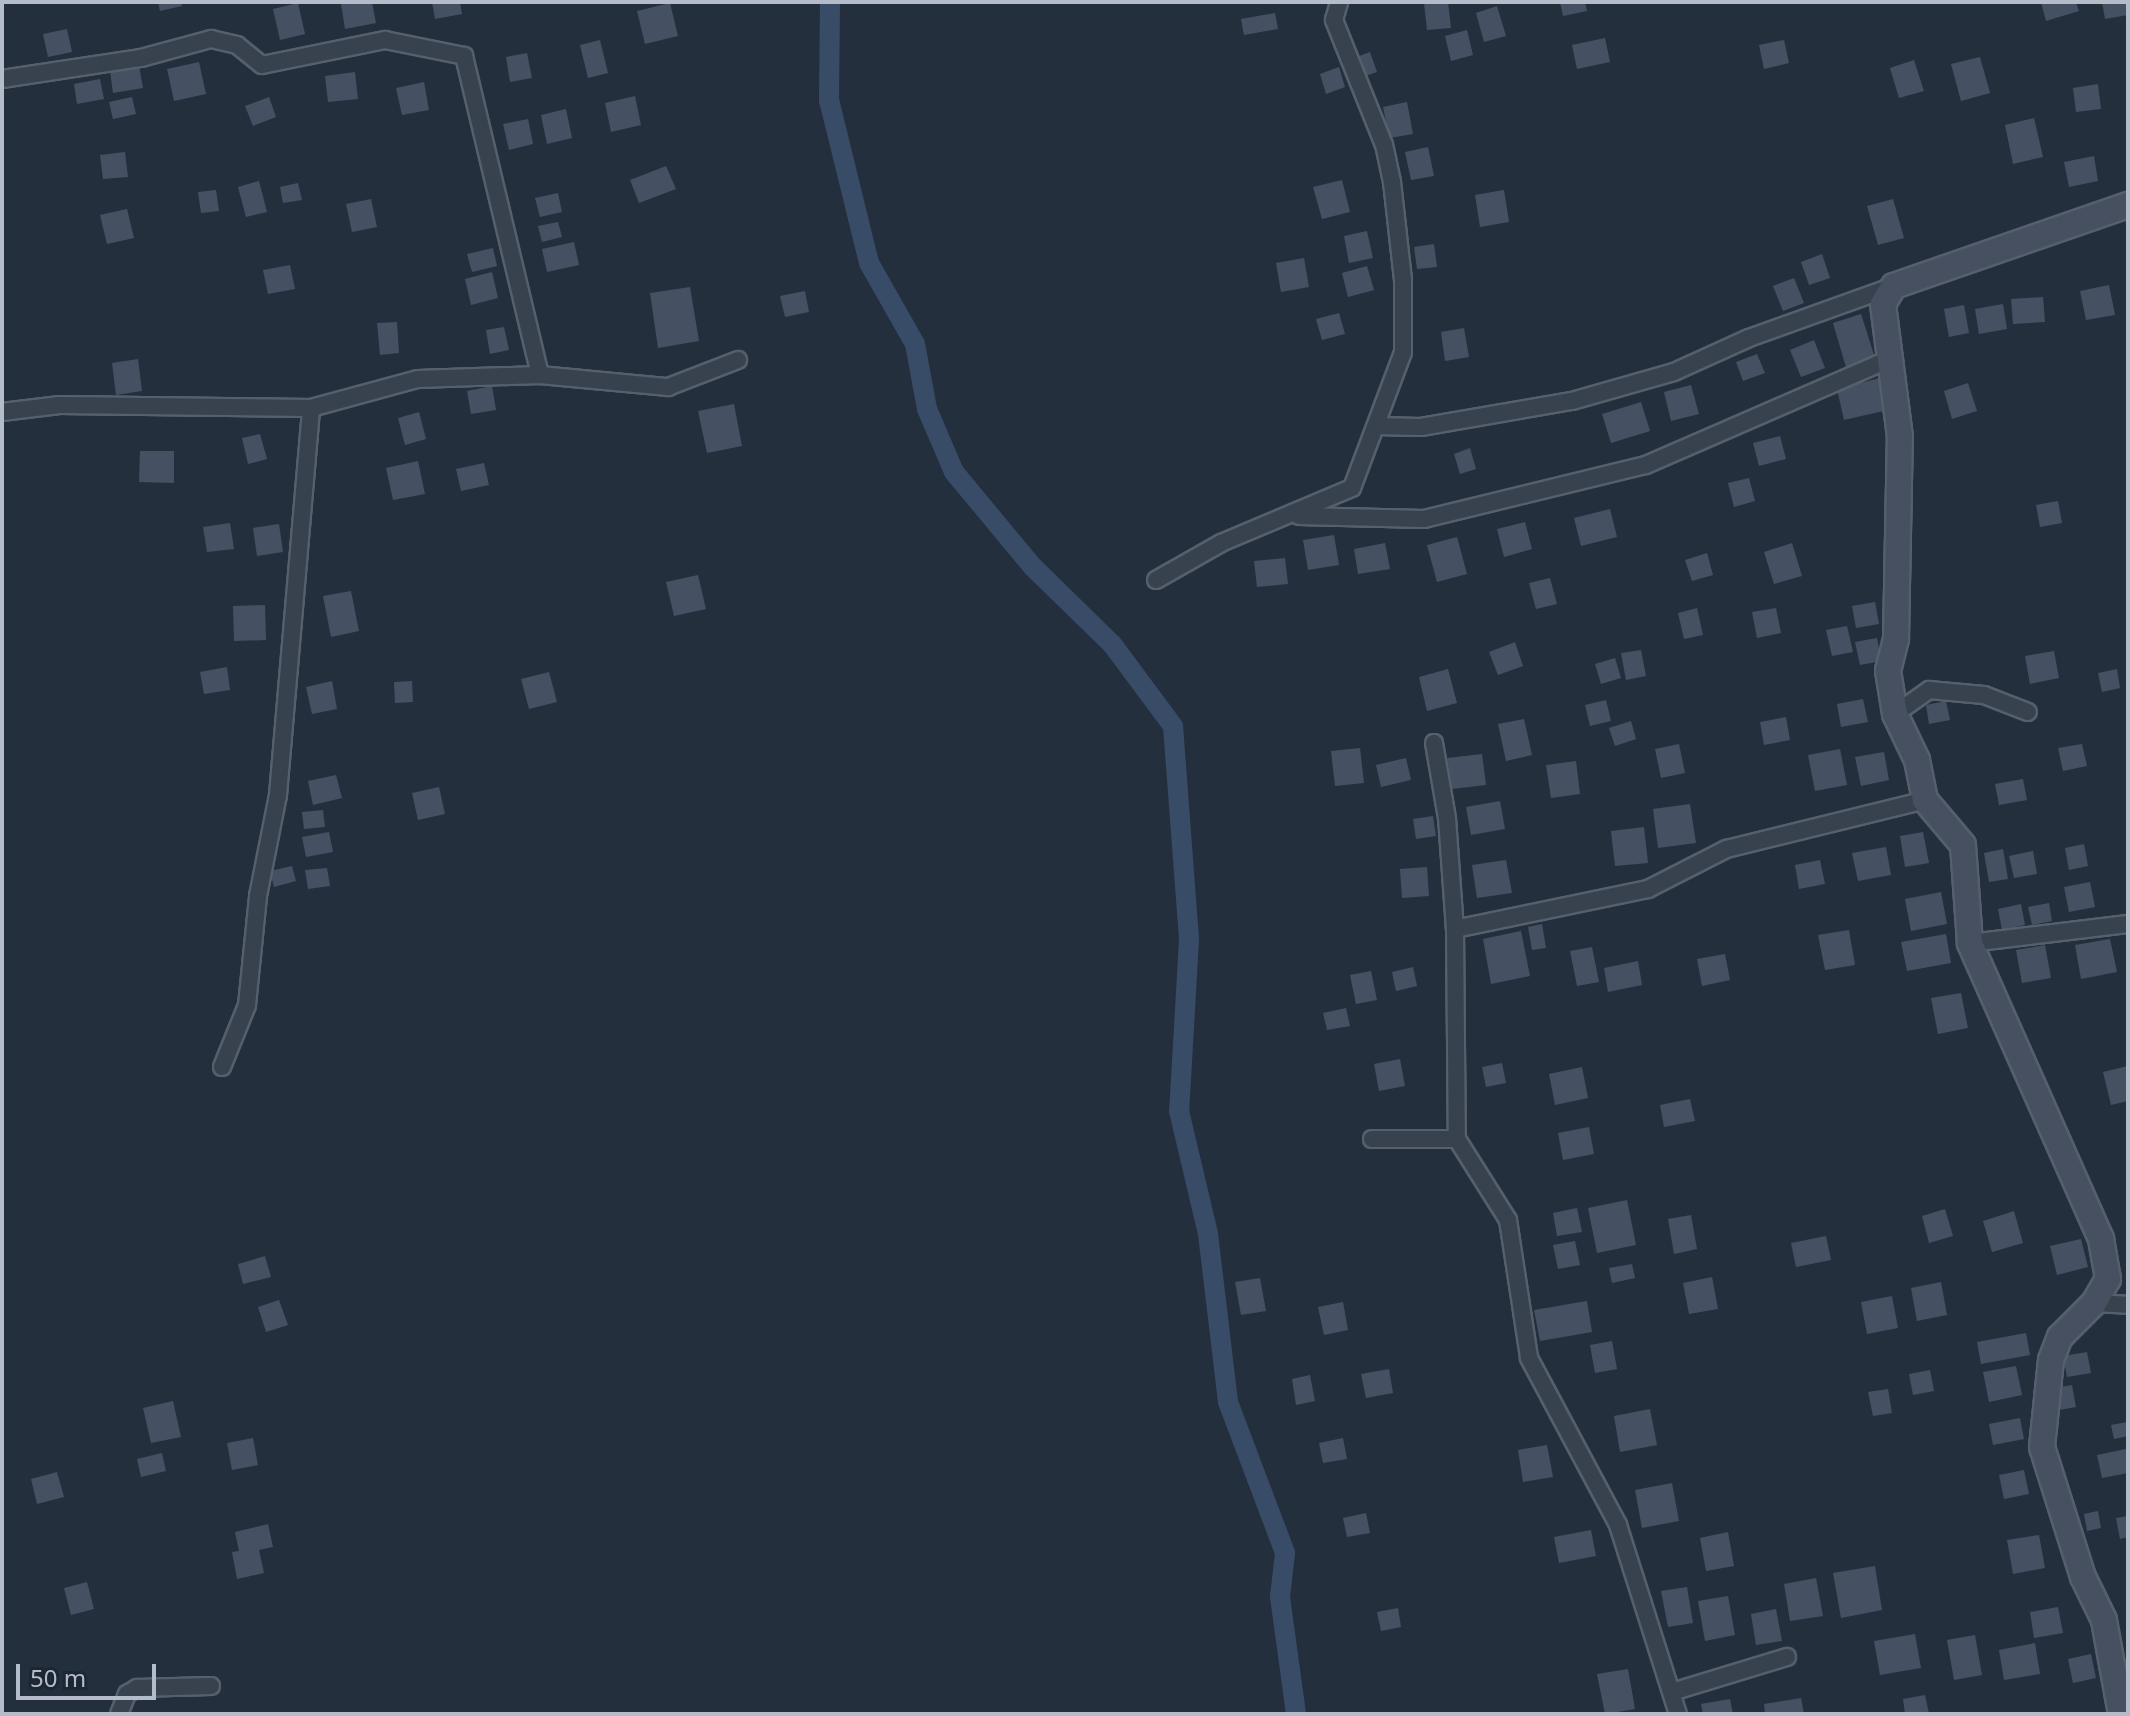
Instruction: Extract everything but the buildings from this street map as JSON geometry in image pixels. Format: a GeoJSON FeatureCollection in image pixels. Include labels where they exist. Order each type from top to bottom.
{"type":"FeatureCollection","features":[{"type":"Feature","properties":{"kind":"street"},"geometry":{"type":"LineString","coordinates":[[1156,580],[1221,543],[1296,516],[1352,488],[1403,352],[1403,280],[1384,145],[1338,33],[1334,20],[1339,2]]}},
{"type":"Feature","properties":{"kind":"street"},"geometry":{"type":"LineString","coordinates":[[2,79],[141,58],[211,39],[237,45],[262,65],[385,40],[464,56],[540,375]]}},
{"type":"Feature","properties":{"kind":"street"},"geometry":{"type":"LineString","coordinates":[[1376,426],[1421,427],[1572,401],[1674,372],[1749,338],[2128,205]]}},
{"type":"Feature","properties":{"kind":"street"},"geometry":{"type":"LineString","coordinates":[[1894,286],[1883,304],[1900,437],[1896,638],[1888,671],[1895,714],[1917,760],[1925,800],[1963,845],[1970,943],[2101,1239],[2108,1279],[2094,1303],[2060,1337],[2051,1360],[2042,1447],[2083,1577],[2104,1620],[2121,1714]]}},
{"type":"Feature","properties":{"kind":"street"},"geometry":{"type":"LineString","coordinates":[[1296,516],[1424,519],[1646,465],[1892,358]]}},
{"type":"Feature","properties":{"kind":"street"},"geometry":{"type":"LineString","coordinates":[[2,412],[60,405],[311,408],[418,379],[540,375],[668,387],[738,360]]}},
{"type":"Feature","properties":{"kind":"street"},"geometry":{"type":"LineString","coordinates":[[222,1067],[247,1005],[258,896],[278,795],[311,408]]}},
{"type":"Feature","properties":{"kind":"street"},"geometry":{"type":"LineString","coordinates":[[1895,714],[1929,690],[1984,695],[2028,712]]}},
{"type":"Feature","properties":{"kind":"street"},"geometry":{"type":"LineString","coordinates":[[1434,743],[1447,818],[1455,929],[1457,1139],[1508,1220],[1529,1358],[1618,1525],[1675,1691],[1678,1714]]}},
{"type":"Feature","properties":{"kind":"street"},"geometry":{"type":"LineString","coordinates":[[1455,929],[1648,889],[1726,849],[1925,800]]}},
{"type":"Feature","properties":{"kind":"street"},"geometry":{"type":"LineString","coordinates":[[1970,943],[2128,924]]}},
{"type":"Feature","properties":{"kind":"street"},"geometry":{"type":"LineString","coordinates":[[1372,1139],[1457,1139]]}},
{"type":"Feature","properties":{"kind":"street"},"geometry":{"type":"LineString","coordinates":[[2094,1303],[2128,1305]]}},
{"type":"Feature","properties":{"kind":"street"},"geometry":{"type":"LineString","coordinates":[[1675,1691],[1787,1657]]}},
{"type":"Feature","properties":{"kind":"street"},"geometry":{"type":"LineString","coordinates":[[119,1714],[127,1694],[137,1688],[211,1686]]}},
{"type":"Feature","properties":{"kind":"waterway"},"geometry":{"type":"LineString","coordinates":[[830,2],[829,100],[869,263],[915,344],[927,409],[954,472],[1033,567],[1112,644],[1173,726],[1189,940],[1179,1111],[1208,1234],[1228,1402],[1285,1553],[1280,1597],[1296,1714]]}}]}
